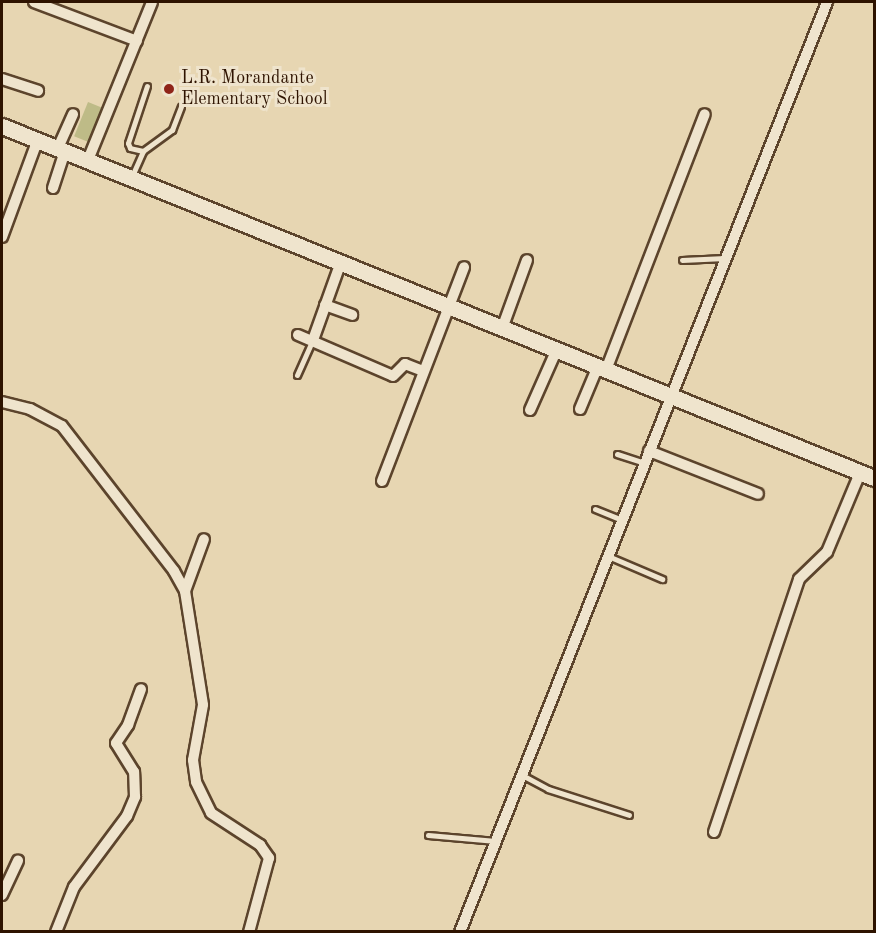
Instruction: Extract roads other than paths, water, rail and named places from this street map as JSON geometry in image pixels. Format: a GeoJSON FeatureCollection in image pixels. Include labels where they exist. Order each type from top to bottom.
{"type":"FeatureCollection","features":[{"type":"Feature","properties":{"kind":"street"},"geometry":{"type":"LineString","coordinates":[[34,2],[58,6],[137,41]]}},
{"type":"Feature","properties":{"kind":"street"},"geometry":{"type":"LineString","coordinates":[[88,160],[152,2]]}},
{"type":"Feature","properties":{"kind":"street"},"geometry":{"type":"LineString","coordinates":[[460,932],[827,2]]}},
{"type":"Feature","properties":{"kind":"street"},"geometry":{"type":"LineString","coordinates":[[2,79],[38,91]]}},
{"type":"Feature","properties":{"kind":"street"},"geometry":{"type":"LineString","coordinates":[[53,188],[61,149],[73,114]]}},
{"type":"Feature","properties":{"kind":"street"},"geometry":{"type":"LineString","coordinates":[[580,409],[602,368],[705,114]]}},
{"type":"Feature","properties":{"kind":"street"},"geometry":{"type":"LineString","coordinates":[[2,126],[447,306],[503,326],[670,398],[868,476],[827,552],[799,579],[714,832]]}},
{"type":"Feature","properties":{"kind":"street"},"geometry":{"type":"LineString","coordinates":[[2,237],[38,139]]}},
{"type":"Feature","properties":{"kind":"street"},"geometry":{"type":"LineString","coordinates":[[503,326],[527,260]]}},
{"type":"Feature","properties":{"kind":"street"},"geometry":{"type":"LineString","coordinates":[[313,340],[341,262]]}},
{"type":"Feature","properties":{"kind":"street"},"geometry":{"type":"LineString","coordinates":[[382,481],[447,306],[464,267]]}},
{"type":"Feature","properties":{"kind":"street"},"geometry":{"type":"LineString","coordinates":[[325,305],[352,315]]}},
{"type":"Feature","properties":{"kind":"street"},"geometry":{"type":"LineString","coordinates":[[298,334],[393,376],[405,364],[423,371]]}},
{"type":"Feature","properties":{"kind":"street"},"geometry":{"type":"LineString","coordinates":[[530,410],[557,349]]}},
{"type":"Feature","properties":{"kind":"street"},"geometry":{"type":"LineString","coordinates":[[2,402],[30,409],[62,426],[164,557],[185,591],[202,705],[193,760],[195,782],[211,813],[260,845],[269,858],[249,932]]}},
{"type":"Feature","properties":{"kind":"street"},"geometry":{"type":"LineString","coordinates":[[649,451],[758,494]]}},
{"type":"Feature","properties":{"kind":"street"},"geometry":{"type":"LineString","coordinates":[[185,591],[204,539]]}},
{"type":"Feature","properties":{"kind":"street"},"geometry":{"type":"LineString","coordinates":[[56,932],[74,887],[127,816],[135,797],[134,772],[116,743],[128,725],[141,689]]}},
{"type":"Feature","properties":{"kind":"street"},"geometry":{"type":"LineString","coordinates":[[2,895],[18,860]]}},
{"type":"Feature","properties":{"kind":"lane"},"geometry":{"type":"LineString","coordinates":[[143,151],[130,148],[128,143],[147,86]]}},
{"type":"Feature","properties":{"kind":"lane"},"geometry":{"type":"LineString","coordinates":[[131,178],[143,151],[172,130],[181,107]]}},
{"type":"Feature","properties":{"kind":"lane"},"geometry":{"type":"LineString","coordinates":[[682,260],[725,258]]}},
{"type":"Feature","properties":{"kind":"lane"},"geometry":{"type":"LineString","coordinates":[[297,375],[313,340]]}},
{"type":"Feature","properties":{"kind":"lane"},"geometry":{"type":"LineString","coordinates":[[617,454],[644,463]]}},
{"type":"Feature","properties":{"kind":"lane"},"geometry":{"type":"LineString","coordinates":[[596,509],[622,520]]}},
{"type":"Feature","properties":{"kind":"lane"},"geometry":{"type":"LineString","coordinates":[[608,556],[662,579]]}},
{"type":"Feature","properties":{"kind":"lane"},"geometry":{"type":"LineString","coordinates":[[522,775],[548,789],[629,815]]}},
{"type":"Feature","properties":{"kind":"lane"},"geometry":{"type":"LineString","coordinates":[[428,835],[496,841]]}},
{"type":"Feature","properties":{"kind":"place","name":"L.R. Morandante Elementary School"},"geometry":{"type":"Point","coordinates":[169,89]}}]}
